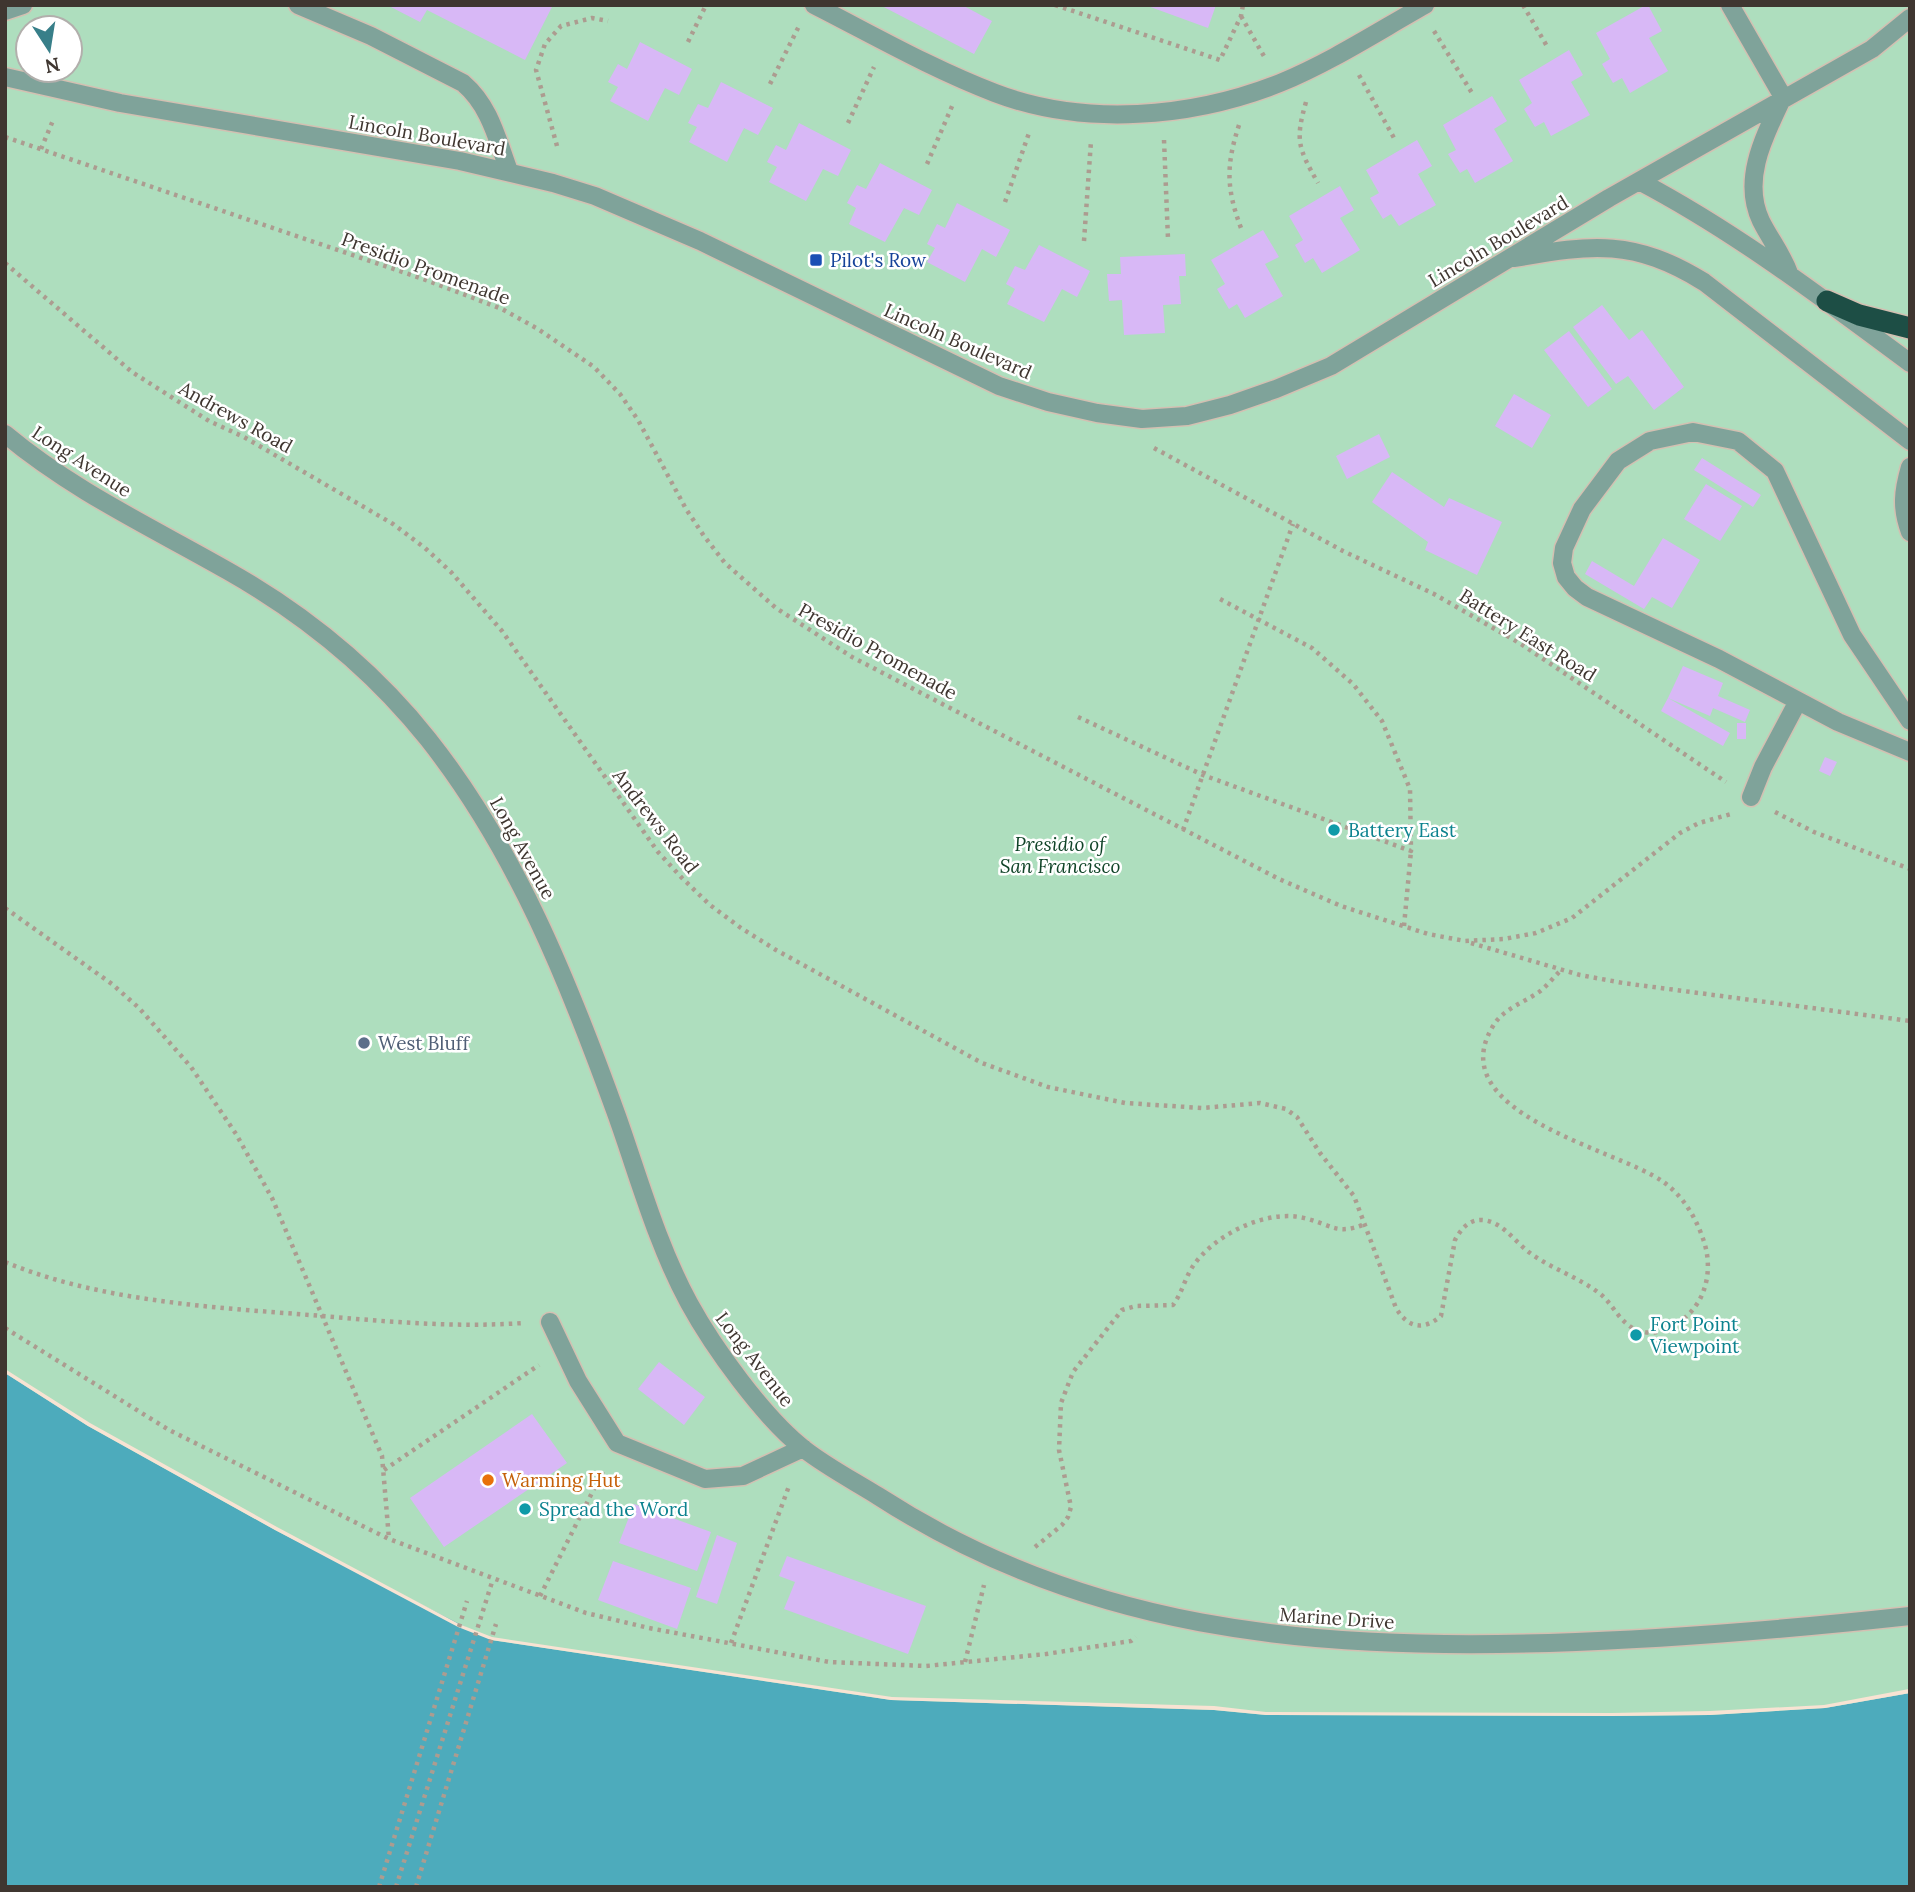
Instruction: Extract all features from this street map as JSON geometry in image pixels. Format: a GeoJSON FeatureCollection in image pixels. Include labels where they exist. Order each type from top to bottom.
{"type":"FeatureCollection","features":[{"type":"Feature","properties":{"kind":"highway"},"geometry":{"type":"LineString","coordinates":[[1826,301],[1868,318],[1910,328]]}},
{"type":"Feature","properties":{"kind":"street"},"geometry":{"type":"LineString","coordinates":[[5,11],[23,5]]}},
{"type":"Feature","properties":{"kind":"street"},"geometry":{"type":"LineString","coordinates":[[298,5],[371,36],[463,83],[476,94],[485,107],[509,171]]}},
{"type":"Feature","properties":{"kind":"street"},"geometry":{"type":"LineString","coordinates":[[1730,5],[1783,97],[1760,152],[1752,187],[1760,219],[1780,251],[1789,273]]}},
{"type":"Feature","properties":{"kind":"street"},"geometry":{"type":"LineString","coordinates":[[809,11],[886,41],[997,94],[1039,105],[1117,114],[1203,106],[1249,94],[1279,83],[1345,51],[1422,7]]}},
{"type":"Feature","properties":{"kind":"street","name":"Lincoln Boulevard"},"geometry":{"type":"LineString","coordinates":[[5,77],[120,103],[415,152],[509,171],[595,196],[646,217],[999,386],[1048,402],[1097,413],[1142,419],[1187,416],[1230,405],[1331,366],[1639,181],[1783,97],[1826,77],[1872,49],[1910,18]]}},
{"type":"Feature","properties":{"kind":"street"},"geometry":{"type":"LineString","coordinates":[[1639,181],[1692,209],[1789,273],[1910,363]]}},
{"type":"Feature","properties":{"kind":"street"},"geometry":{"type":"LineString","coordinates":[[1505,260],[1556,251],[1622,248],[1649,254],[1677,265],[1704,282],[1910,441]]}},
{"type":"Feature","properties":{"kind":"street"},"geometry":{"type":"LineString","coordinates":[[1910,721],[1852,635],[1775,471],[1738,440],[1693,432],[1650,441],[1618,461],[1582,509],[1564,548],[1566,577],[1575,588],[1587,597],[1719,659],[1849,727],[1910,752]]}},
{"type":"Feature","properties":{"kind":"street","name":"Long Avenue"},"geometry":{"type":"LineString","coordinates":[[5,434],[97,499],[233,573],[297,614],[341,649],[384,690],[457,776],[512,867],[536,915],[593,1053],[670,1264],[685,1296],[728,1363],[773,1418],[803,1448]]}},
{"type":"Feature","properties":{"kind":"street"},"geometry":{"type":"LineString","coordinates":[[1910,467],[1903,499],[1904,516],[1910,532]]}},
{"type":"Feature","properties":{"kind":"street"},"geometry":{"type":"LineString","coordinates":[[1751,797],[1763,767],[1798,701]]}},
{"type":"Feature","properties":{"kind":"street"},"geometry":{"type":"LineString","coordinates":[[550,1322],[578,1381],[617,1443],[705,1479],[743,1476],[803,1448]]}},
{"type":"Feature","properties":{"kind":"street","name":"Marine Drive"},"geometry":{"type":"LineString","coordinates":[[803,1448],[899,1510],[1008,1567],[1059,1586],[1165,1616],[1231,1629],[1299,1638],[1374,1643],[1460,1644],[1675,1637],[1910,1616]]}},
{"type":"Feature","properties":{"kind":"path"},"geometry":{"type":"LineString","coordinates":[[688,42],[705,5]]}},
{"type":"Feature","properties":{"kind":"path"},"geometry":{"type":"LineString","coordinates":[[1055,5],[1220,60],[1241,16],[1243,5]]}},
{"type":"Feature","properties":{"kind":"path"},"geometry":{"type":"LineString","coordinates":[[1523,5],[1548,48]]}},
{"type":"Feature","properties":{"kind":"path"},"geometry":{"type":"LineString","coordinates":[[1422,7],[1472,93]]}},
{"type":"Feature","properties":{"kind":"path"},"geometry":{"type":"LineString","coordinates":[[770,85],[809,11]]}},
{"type":"Feature","properties":{"kind":"path"},"geometry":{"type":"LineString","coordinates":[[1241,16],[1279,83]]}},
{"type":"Feature","properties":{"kind":"path"},"geometry":{"type":"LineString","coordinates":[[557,146],[536,70],[545,44],[561,26],[593,18],[608,21]]}},
{"type":"Feature","properties":{"kind":"path"},"geometry":{"type":"LineString","coordinates":[[848,123],[886,41]]}},
{"type":"Feature","properties":{"kind":"path"},"geometry":{"type":"LineString","coordinates":[[1345,51],[1394,138]]}},
{"type":"Feature","properties":{"kind":"path"},"geometry":{"type":"LineString","coordinates":[[1309,69],[1306,104],[1301,116],[1299,137],[1304,159],[1318,183]]}},
{"type":"Feature","properties":{"kind":"path"},"geometry":{"type":"LineString","coordinates":[[927,164],[963,79]]}},
{"type":"Feature","properties":{"kind":"path"},"geometry":{"type":"LineString","coordinates":[[1241,228],[1230,190],[1228,172],[1231,151],[1249,94]]}},
{"type":"Feature","properties":{"kind":"path"},"geometry":{"type":"LineString","coordinates":[[1004,202],[1039,105]]}},
{"type":"Feature","properties":{"kind":"path"},"geometry":{"type":"LineString","coordinates":[[1163,111],[1168,239]]}},
{"type":"Feature","properties":{"kind":"path"},"geometry":{"type":"LineString","coordinates":[[1084,241],[1093,112]]}},
{"type":"Feature","properties":{"kind":"path"},"geometry":{"type":"LineString","coordinates":[[41,149],[51,130]]}},
{"type":"Feature","properties":{"kind":"path","name":"Presidio Promenade"},"geometry":{"type":"LineString","coordinates":[[5,137],[426,280],[502,309],[538,329],[594,367],[621,394],[704,536],[725,562],[776,608],[852,657],[1279,879],[1340,906],[1428,934],[1465,941],[1504,939],[1536,933],[1564,921],[1588,906],[1680,833],[1711,819],[1737,813]]}},
{"type":"Feature","properties":{"kind":"path","name":"Andrews Road"},"geometry":{"type":"LineString","coordinates":[[5,263],[132,372],[209,421],[244,437],[393,524],[425,548],[460,581],[502,631],[658,852],[710,905],[741,928],[947,1046],[1015,1077],[1088,1097],[1125,1103],[1202,1108],[1260,1103],[1286,1109],[1297,1117],[1320,1153],[1354,1196],[1396,1308],[1410,1324],[1421,1326],[1432,1323],[1441,1316],[1455,1240],[1461,1229],[1471,1222],[1482,1220],[1496,1224],[1528,1252],[1601,1295],[1626,1324],[1635,1329],[1658,1332],[1681,1322],[1691,1313],[1706,1286],[1707,1254],[1696,1221],[1675,1191],[1640,1168],[1562,1135],[1519,1111],[1503,1099],[1488,1079],[1485,1045],[1493,1026],[1505,1012],[1541,991],[1561,970]]}},
{"type":"Feature","properties":{"kind":"path","name":"Battery East Road"},"geometry":{"type":"LineString","coordinates":[[1142,419],[1154,447],[1293,524],[1434,594],[1521,644],[1777,814],[1814,832],[1910,869]]}},
{"type":"Feature","properties":{"kind":"path"},"geometry":{"type":"LineString","coordinates":[[1183,830],[1293,524]]}},
{"type":"Feature","properties":{"kind":"path"},"geometry":{"type":"LineString","coordinates":[[1220,599],[1312,648],[1353,684],[1381,721],[1410,789],[1411,851],[1404,926]]}},
{"type":"Feature","properties":{"kind":"path"},"geometry":{"type":"LineString","coordinates":[[1078,717],[1203,775],[1411,851]]}},
{"type":"Feature","properties":{"kind":"path"},"geometry":{"type":"LineString","coordinates":[[1764,813],[1777,814]]}},
{"type":"Feature","properties":{"kind":"path"},"geometry":{"type":"LineString","coordinates":[[5,908],[112,984],[139,1008],[191,1067],[236,1134],[272,1198],[382,1456],[389,1539]]}},
{"type":"Feature","properties":{"kind":"path"},"geometry":{"type":"LineString","coordinates":[[1465,941],[1561,970],[1623,984],[1910,1021]]}},
{"type":"Feature","properties":{"kind":"path"},"geometry":{"type":"LineString","coordinates":[[1035,1547],[1062,1525],[1071,1507],[1059,1450],[1061,1403],[1066,1385],[1073,1372],[1122,1310],[1136,1306],[1173,1305],[1193,1266],[1207,1251],[1259,1221],[1296,1216],[1341,1230],[1352,1230],[1365,1224]]}},
{"type":"Feature","properties":{"kind":"path"},"geometry":{"type":"LineString","coordinates":[[5,1262],[64,1282],[143,1297],[421,1324],[498,1325],[550,1322]]}},
{"type":"Feature","properties":{"kind":"path"},"geometry":{"type":"LineString","coordinates":[[5,1328],[169,1430],[389,1539],[586,1614],[828,1662],[926,1666],[1046,1654],[1131,1641],[1165,1616]]}},
{"type":"Feature","properties":{"kind":"path"},"geometry":{"type":"LineString","coordinates":[[383,1471],[563,1349]]}},
{"type":"Feature","properties":{"kind":"path"},"geometry":{"type":"LineString","coordinates":[[540,1597],[617,1443]]}},
{"type":"Feature","properties":{"kind":"path"},"geometry":{"type":"LineString","coordinates":[[731,1643],[803,1448]]}},
{"type":"Feature","properties":{"kind":"path"},"geometry":{"type":"LineString","coordinates":[[396,1887],[493,1579]]}},
{"type":"Feature","properties":{"kind":"path"},"geometry":{"type":"LineString","coordinates":[[965,1662],[984,1586]]}},
{"type":"Feature","properties":{"kind":"path"},"geometry":{"type":"LineString","coordinates":[[379,1887],[467,1601]]}},
{"type":"Feature","properties":{"kind":"path"},"geometry":{"type":"LineString","coordinates":[[416,1887],[496,1624]]}},
{"type":"Feature","properties":{"kind":"green space","name":"Presidio of San Francisco"},"geometry":{"type":"Polygon","coordinates":[[[5,5],[1910,5],[1910,1693],[1825,1708],[416,1887],[88,1426],[5,1373],[5,5]]]}},
{"type":"Feature","properties":{"kind":"water"},"geometry":{"type":"Polygon","coordinates":[[[5,1373],[88,1426],[275,1530],[491,1640],[891,1700],[1214,1710],[1266,1715],[1710,1715],[1825,1708],[1910,1693],[1910,1887],[5,1887],[5,1373]]]}},
{"type":"Feature","properties":{"kind":"pier"},"geometry":{"type":"Polygon","coordinates":[[[5,1369],[90,1423],[277,1527],[459,1624],[492,1637],[892,1697],[1214,1706],[1266,1712],[1710,1711],[1824,1705],[1909,1689],[1910,1693],[1825,1708],[1710,1715],[1266,1715],[1214,1710],[891,1700],[491,1640],[458,1627],[275,1530],[88,1426],[5,1373],[5,1369]]]}},
{"type":"Feature","properties":{"kind":"building"},"geometry":{"type":"Polygon","coordinates":[[[387,5],[553,5],[525,60],[427,10],[420,22],[387,5]]]}},
{"type":"Feature","properties":{"kind":"building"},"geometry":{"type":"Polygon","coordinates":[[[880,5],[962,5],[992,21],[974,54],[880,5]]]}},
{"type":"Feature","properties":{"kind":"building"},"geometry":{"type":"Polygon","coordinates":[[[1145,5],[1216,5],[1208,28],[1145,5]]]}},
{"type":"Feature","properties":{"kind":"building"},"geometry":{"type":"Polygon","coordinates":[[[1646,5],[1662,31],[1649,38],[1668,71],[1630,93],[1622,78],[1613,83],[1602,64],[1610,59],[1596,33],[1646,5]]]}},
{"type":"Feature","properties":{"kind":"building"},"geometry":{"type":"Polygon","coordinates":[[[640,42],[692,69],[679,95],[665,88],[648,121],[610,101],[618,87],[608,82],[618,64],[627,69],[640,42]]]}},
{"type":"Feature","properties":{"kind":"building"},"geometry":{"type":"Polygon","coordinates":[[[1569,50],[1583,75],[1571,82],[1590,115],[1551,136],[1544,122],[1535,127],[1524,109],[1532,103],[1519,80],[1569,50]]]}},
{"type":"Feature","properties":{"kind":"building"},"geometry":{"type":"Polygon","coordinates":[[[721,82],[773,108],[758,135],[744,128],[727,162],[689,142],[697,127],[688,123],[698,104],[708,108],[721,82]]]}},
{"type":"Feature","properties":{"kind":"building"},"geometry":{"type":"Polygon","coordinates":[[[1492,96],[1507,121],[1494,129],[1513,161],[1475,183],[1467,169],[1460,173],[1448,154],[1456,150],[1443,125],[1492,96]]]}},
{"type":"Feature","properties":{"kind":"building"},"geometry":{"type":"Polygon","coordinates":[[[799,123],[851,150],[838,176],[823,169],[806,201],[769,182],[777,167],[767,162],[776,145],[786,150],[799,123]]]}},
{"type":"Feature","properties":{"kind":"building"},"geometry":{"type":"Polygon","coordinates":[[[1417,140],[1432,166],[1418,174],[1436,205],[1399,226],[1391,214],[1383,219],[1370,198],[1379,193],[1366,170],[1417,140]]]}},
{"type":"Feature","properties":{"kind":"building"},"geometry":{"type":"Polygon","coordinates":[[[880,163],[932,190],[919,215],[904,208],[885,242],[849,224],[856,208],[847,203],[857,185],[866,189],[880,163]]]}},
{"type":"Feature","properties":{"kind":"building"},"geometry":{"type":"Polygon","coordinates":[[[1340,186],[1354,210],[1340,218],[1360,250],[1322,273],[1313,258],[1305,263],[1295,245],[1303,240],[1289,216],[1340,186]]]}},
{"type":"Feature","properties":{"kind":"building"},"geometry":{"type":"Polygon","coordinates":[[[957,203],[1010,230],[996,257],[982,249],[965,282],[927,262],[935,248],[927,244],[937,224],[945,228],[957,203]]]}},
{"type":"Feature","properties":{"kind":"building"},"geometry":{"type":"Polygon","coordinates":[[[1263,230],[1279,257],[1265,264],[1283,296],[1245,318],[1237,304],[1229,309],[1217,289],[1225,284],[1211,260],[1263,230]]]}},
{"type":"Feature","properties":{"kind":"building"},"geometry":{"type":"Polygon","coordinates":[[[1039,245],[1090,271],[1077,297],[1062,289],[1044,322],[1007,304],[1015,289],[1006,284],[1015,266],[1025,270],[1039,245]]]}},
{"type":"Feature","properties":{"kind":"building"},"geometry":{"type":"Polygon","coordinates":[[[1185,254],[1186,276],[1179,276],[1181,304],[1163,305],[1165,333],[1124,335],[1122,300],[1109,301],[1107,274],[1121,274],[1120,257],[1185,254]]]}},
{"type":"Feature","properties":{"kind":"building"},"geometry":{"type":"Polygon","coordinates":[[[1602,305],[1629,340],[1642,330],[1684,387],[1654,410],[1628,376],[1616,384],[1573,327],[1602,305]]]}},
{"type":"Feature","properties":{"kind":"building"},"geometry":{"type":"Polygon","coordinates":[[[1569,331],[1612,389],[1588,407],[1544,350],[1569,331]]]}},
{"type":"Feature","properties":{"kind":"building"},"geometry":{"type":"Polygon","coordinates":[[[1514,394],[1551,415],[1532,448],[1495,426],[1514,394]]]}},
{"type":"Feature","properties":{"kind":"building"},"geometry":{"type":"Polygon","coordinates":[[[1379,434],[1390,457],[1347,479],[1336,456],[1379,434]]]}},
{"type":"Feature","properties":{"kind":"building"},"geometry":{"type":"Polygon","coordinates":[[[1702,458],[1761,495],[1753,507],[1694,470],[1702,458]]]}},
{"type":"Feature","properties":{"kind":"building"},"geometry":{"type":"Polygon","coordinates":[[[1392,472],[1444,507],[1449,498],[1502,522],[1477,575],[1425,550],[1428,542],[1372,502],[1392,472]]]}},
{"type":"Feature","properties":{"kind":"building"},"geometry":{"type":"Polygon","coordinates":[[[1706,484],[1742,506],[1720,541],[1684,519],[1706,484]]]}},
{"type":"Feature","properties":{"kind":"building"},"geometry":{"type":"Polygon","coordinates":[[[1663,538],[1700,560],[1672,608],[1652,597],[1644,609],[1585,574],[1592,561],[1634,586],[1663,538]]]}},
{"type":"Feature","properties":{"kind":"building"},"geometry":{"type":"Polygon","coordinates":[[[1683,666],[1723,683],[1718,696],[1750,710],[1745,722],[1713,708],[1710,716],[1668,698],[1683,666]]]}},
{"type":"Feature","properties":{"kind":"building"},"geometry":{"type":"Polygon","coordinates":[[[1668,698],[1730,733],[1723,746],[1661,711],[1668,698]]]}},
{"type":"Feature","properties":{"kind":"building"},"geometry":{"type":"Polygon","coordinates":[[[1737,723],[1746,723],[1746,739],[1737,739],[1737,723]]]}},
{"type":"Feature","properties":{"kind":"building"},"geometry":{"type":"Polygon","coordinates":[[[1825,757],[1837,762],[1830,776],[1819,771],[1825,757]]]}},
{"type":"Feature","properties":{"kind":"building"},"geometry":{"type":"Polygon","coordinates":[[[659,1362],[705,1397],[684,1425],[638,1389],[659,1362]]]}},
{"type":"Feature","properties":{"kind":"building","name":"Warming Hut"},"geometry":{"type":"Polygon","coordinates":[[[532,1414],[567,1463],[444,1547],[410,1498],[532,1414]]]}},
{"type":"Feature","properties":{"kind":"building"},"geometry":{"type":"Polygon","coordinates":[[[634,1504],[711,1532],[697,1571],[619,1543],[634,1504]]]}},
{"type":"Feature","properties":{"kind":"building"},"geometry":{"type":"Polygon","coordinates":[[[717,1535],[737,1543],[717,1604],[696,1597],[717,1535]]]}},
{"type":"Feature","properties":{"kind":"building"},"geometry":{"type":"Polygon","coordinates":[[[787,1556],[926,1606],[908,1654],[784,1609],[795,1582],[779,1576],[787,1556]]]}},
{"type":"Feature","properties":{"kind":"building"},"geometry":{"type":"Polygon","coordinates":[[[613,1561],[691,1588],[677,1629],[598,1600],[613,1561]]]}},
{"type":"Feature","properties":{"kind":"place","name":"Pilot's Row"},"geometry":{"type":"Point","coordinates":[816,260]}},
{"type":"Feature","properties":{"kind":"place","name":"Battery East"},"geometry":{"type":"Point","coordinates":[1334,830]}},
{"type":"Feature","properties":{"kind":"place","name":"West Bluff"},"geometry":{"type":"Point","coordinates":[364,1043]}},
{"type":"Feature","properties":{"kind":"place","name":"Fort Point Viewpoint"},"geometry":{"type":"Point","coordinates":[1636,1335]}},
{"type":"Feature","properties":{"kind":"place","name":"Warming Hut"},"geometry":{"type":"Point","coordinates":[488,1480]}},
{"type":"Feature","properties":{"kind":"place","name":"Spread the Word"},"geometry":{"type":"Point","coordinates":[525,1509]}}]}
